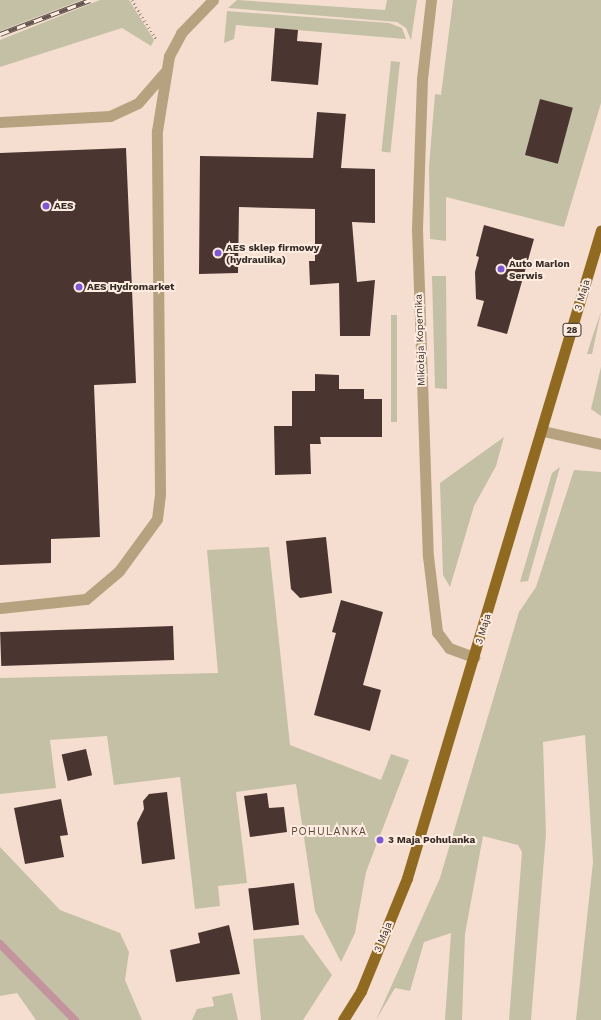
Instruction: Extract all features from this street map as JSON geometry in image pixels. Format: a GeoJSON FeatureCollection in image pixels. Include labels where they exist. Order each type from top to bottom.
{"type":"FeatureCollection","features":[{"type":"Feature","properties":{"kind":"main road","name":"3 Maja"},"geometry":{"type":"LineString","coordinates":[[343,1020],[361,991],[407,878],[543,431],[601,230]]}},
{"type":"Feature","properties":{"kind":"street"},"geometry":{"type":"LineString","coordinates":[[0,608],[86,598],[119,571],[157,519],[160,494],[157,131],[169,56],[181,33],[213,0]]}},
{"type":"Feature","properties":{"kind":"street","name":"Mikołaja Kopernika"},"geometry":{"type":"LineString","coordinates":[[431,0],[422,78],[417,214],[428,556],[437,632],[449,648],[474,658]]}},
{"type":"Feature","properties":{"kind":"street"},"geometry":{"type":"LineString","coordinates":[[0,122],[110,116],[138,103],[166,71]]}},
{"type":"Feature","properties":{"kind":"street"},"geometry":{"type":"LineString","coordinates":[[543,431],[601,444]]}},
{"type":"Feature","properties":{"kind":"path"},"geometry":{"type":"LineString","coordinates":[[132,0],[158,41]]}},
{"type":"Feature","properties":{"kind":"shaded area"},"geometry":{"type":"Polygon","coordinates":[[[0,0],[82,0],[0,31],[0,0]]]}},
{"type":"Feature","properties":{"kind":"shaded area"},"geometry":{"type":"Polygon","coordinates":[[[100,0],[129,0],[154,40],[151,46],[122,28],[0,67],[0,40],[100,0]]]}},
{"type":"Feature","properties":{"kind":"shaded area"},"geometry":{"type":"Polygon","coordinates":[[[237,0],[385,10],[387,0],[417,0],[411,40],[406,28],[397,22],[228,8],[237,0]]]}},
{"type":"Feature","properties":{"kind":"shaded area"},"geometry":{"type":"Polygon","coordinates":[[[453,0],[601,0],[601,103],[564,227],[446,197],[446,241],[430,239],[429,166],[435,94],[441,95],[453,0]]]}},
{"type":"Feature","properties":{"kind":"shaded area"},"geometry":{"type":"Polygon","coordinates":[[[227,11],[389,23],[402,28],[406,39],[236,25],[234,39],[224,43],[227,11]]]}},
{"type":"Feature","properties":{"kind":"shaded area"},"geometry":{"type":"Polygon","coordinates":[[[391,61],[400,62],[390,152],[381,152],[391,61]]]}},
{"type":"Feature","properties":{"kind":"shaded area"},"geometry":{"type":"Polygon","coordinates":[[[432,276],[446,276],[447,389],[435,388],[432,276]]]}},
{"type":"Feature","properties":{"kind":"shaded area"},"geometry":{"type":"Polygon","coordinates":[[[601,312],[592,354],[587,354],[592,338],[601,312]]]}},
{"type":"Feature","properties":{"kind":"shaded area"},"geometry":{"type":"Polygon","coordinates":[[[391,315],[397,315],[397,422],[391,422],[391,315]]]}},
{"type":"Feature","properties":{"kind":"shaded area"},"geometry":{"type":"Polygon","coordinates":[[[601,367],[601,416],[591,409],[601,367]]]}},
{"type":"Feature","properties":{"kind":"shaded area"},"geometry":{"type":"Polygon","coordinates":[[[504,437],[496,466],[474,506],[450,587],[443,575],[440,483],[504,437]]]}},
{"type":"Feature","properties":{"kind":"shaded area"},"geometry":{"type":"Polygon","coordinates":[[[560,467],[528,581],[520,582],[552,473],[560,467]]]}},
{"type":"Feature","properties":{"kind":"shaded area"},"geometry":{"type":"Polygon","coordinates":[[[574,470],[601,472],[601,1020],[576,1020],[593,862],[585,735],[543,742],[546,834],[531,1020],[509,1020],[522,852],[518,845],[483,836],[465,934],[462,1020],[445,1020],[451,933],[424,942],[410,991],[395,988],[376,1020],[440,878],[519,612],[536,587],[574,470]]]}},
{"type":"Feature","properties":{"kind":"shaded area"},"geometry":{"type":"Polygon","coordinates":[[[269,547],[290,745],[381,780],[391,754],[409,760],[366,872],[355,933],[341,962],[315,911],[296,784],[236,792],[247,883],[218,886],[220,906],[195,909],[180,777],[114,785],[107,736],[50,740],[56,788],[0,794],[0,678],[218,673],[207,550],[269,547]]]}},
{"type":"Feature","properties":{"kind":"shaded area"},"geometry":{"type":"Polygon","coordinates":[[[0,847],[60,910],[120,933],[129,952],[125,980],[142,1020],[36,1020],[17,993],[0,996],[0,847]]]}},
{"type":"Feature","properties":{"kind":"shaded area"},"geometry":{"type":"Polygon","coordinates":[[[303,935],[332,975],[303,1020],[261,1020],[253,939],[303,935]]]}},
{"type":"Feature","properties":{"kind":"shaded area"},"geometry":{"type":"Polygon","coordinates":[[[232,993],[238,1020],[192,1020],[197,1009],[214,1006],[212,997],[232,993]]]}},
{"type":"Feature","properties":{"kind":"building"},"geometry":{"type":"Polygon","coordinates":[[[275,28],[298,30],[297,41],[322,43],[318,85],[271,81],[275,28]]]}},
{"type":"Feature","properties":{"kind":"building"},"geometry":{"type":"Polygon","coordinates":[[[540,99],[573,108],[558,164],[525,155],[540,99]]]}},
{"type":"Feature","properties":{"kind":"building"},"geometry":{"type":"Polygon","coordinates":[[[317,112],[346,114],[341,168],[375,169],[375,223],[352,222],[357,282],[375,280],[370,336],[340,336],[339,283],[310,285],[309,261],[315,261],[315,209],[239,207],[238,273],[199,274],[200,156],[313,158],[317,112]]]}},
{"type":"Feature","properties":{"kind":"building"},"geometry":{"type":"Polygon","coordinates":[[[126,148],[136,383],[94,385],[100,537],[51,539],[51,563],[0,565],[0,153],[126,148]]]}},
{"type":"Feature","properties":{"kind":"building","name":"Auto Marlon Serwis"},"geometry":{"type":"Polygon","coordinates":[[[484,225],[534,239],[507,334],[477,326],[484,301],[476,299],[475,272],[479,257],[476,256],[484,225]]]}},
{"type":"Feature","properties":{"kind":"building"},"geometry":{"type":"Polygon","coordinates":[[[315,374],[339,375],[339,389],[364,389],[364,399],[382,399],[382,437],[320,437],[321,444],[310,444],[311,474],[275,475],[274,426],[292,426],[292,391],[315,391],[315,374]]]}},
{"type":"Feature","properties":{"kind":"building"},"geometry":{"type":"Polygon","coordinates":[[[326,537],[332,593],[300,598],[291,589],[286,541],[326,537]]]}},
{"type":"Feature","properties":{"kind":"building"},"geometry":{"type":"Polygon","coordinates":[[[341,600],[383,612],[363,685],[381,690],[370,731],[314,715],[336,633],[332,632],[341,600]]]}},
{"type":"Feature","properties":{"kind":"building"},"geometry":{"type":"Polygon","coordinates":[[[173,626],[174,660],[1,666],[0,632],[173,626]]]}},
{"type":"Feature","properties":{"kind":"building"},"geometry":{"type":"Polygon","coordinates":[[[86,749],[92,775],[68,781],[62,755],[86,749]]]}},
{"type":"Feature","properties":{"kind":"building"},"geometry":{"type":"Polygon","coordinates":[[[167,792],[175,859],[142,864],[137,823],[144,809],[143,801],[149,794],[167,792]]]}},
{"type":"Feature","properties":{"kind":"building"},"geometry":{"type":"Polygon","coordinates":[[[267,793],[269,808],[284,807],[287,832],[250,837],[244,796],[267,793]]]}},
{"type":"Feature","properties":{"kind":"building"},"geometry":{"type":"Polygon","coordinates":[[[61,799],[68,835],[60,836],[64,857],[25,864],[14,808],[61,799]]]}},
{"type":"Feature","properties":{"kind":"building"},"geometry":{"type":"Polygon","coordinates":[[[294,883],[299,925],[253,930],[248,889],[294,883]]]}},
{"type":"Feature","properties":{"kind":"building"},"geometry":{"type":"Polygon","coordinates":[[[229,925],[240,974],[176,982],[170,950],[200,943],[198,933],[229,925]]]}},
{"type":"Feature","properties":{"kind":"waterway"},"geometry":{"type":"LineString","coordinates":[[0,944],[75,1020]]}},
{"type":"Feature","properties":{"kind":"railway"},"geometry":{"type":"LineString","coordinates":[[0,34],[90,0]]}},
{"type":"Feature","properties":{"kind":"place","name":"AES"},"geometry":{"type":"Point","coordinates":[46,206]}},
{"type":"Feature","properties":{"kind":"place","name":"AES sklep firmowy (hydraulika)"},"geometry":{"type":"Point","coordinates":[218,253]}},
{"type":"Feature","properties":{"kind":"place","name":"Auto Marlon Serwis"},"geometry":{"type":"Point","coordinates":[501,269]}},
{"type":"Feature","properties":{"kind":"place","name":"AES Hydromarket"},"geometry":{"type":"Point","coordinates":[79,287]}},
{"type":"Feature","properties":{"kind":"place","name":"3 Maja Pohulanka"},"geometry":{"type":"Point","coordinates":[380,840]}},
{"type":"Feature","properties":{"kind":"district","name":"POHULANKA"},"geometry":{"type":"Point","coordinates":[329,832]}}]}
